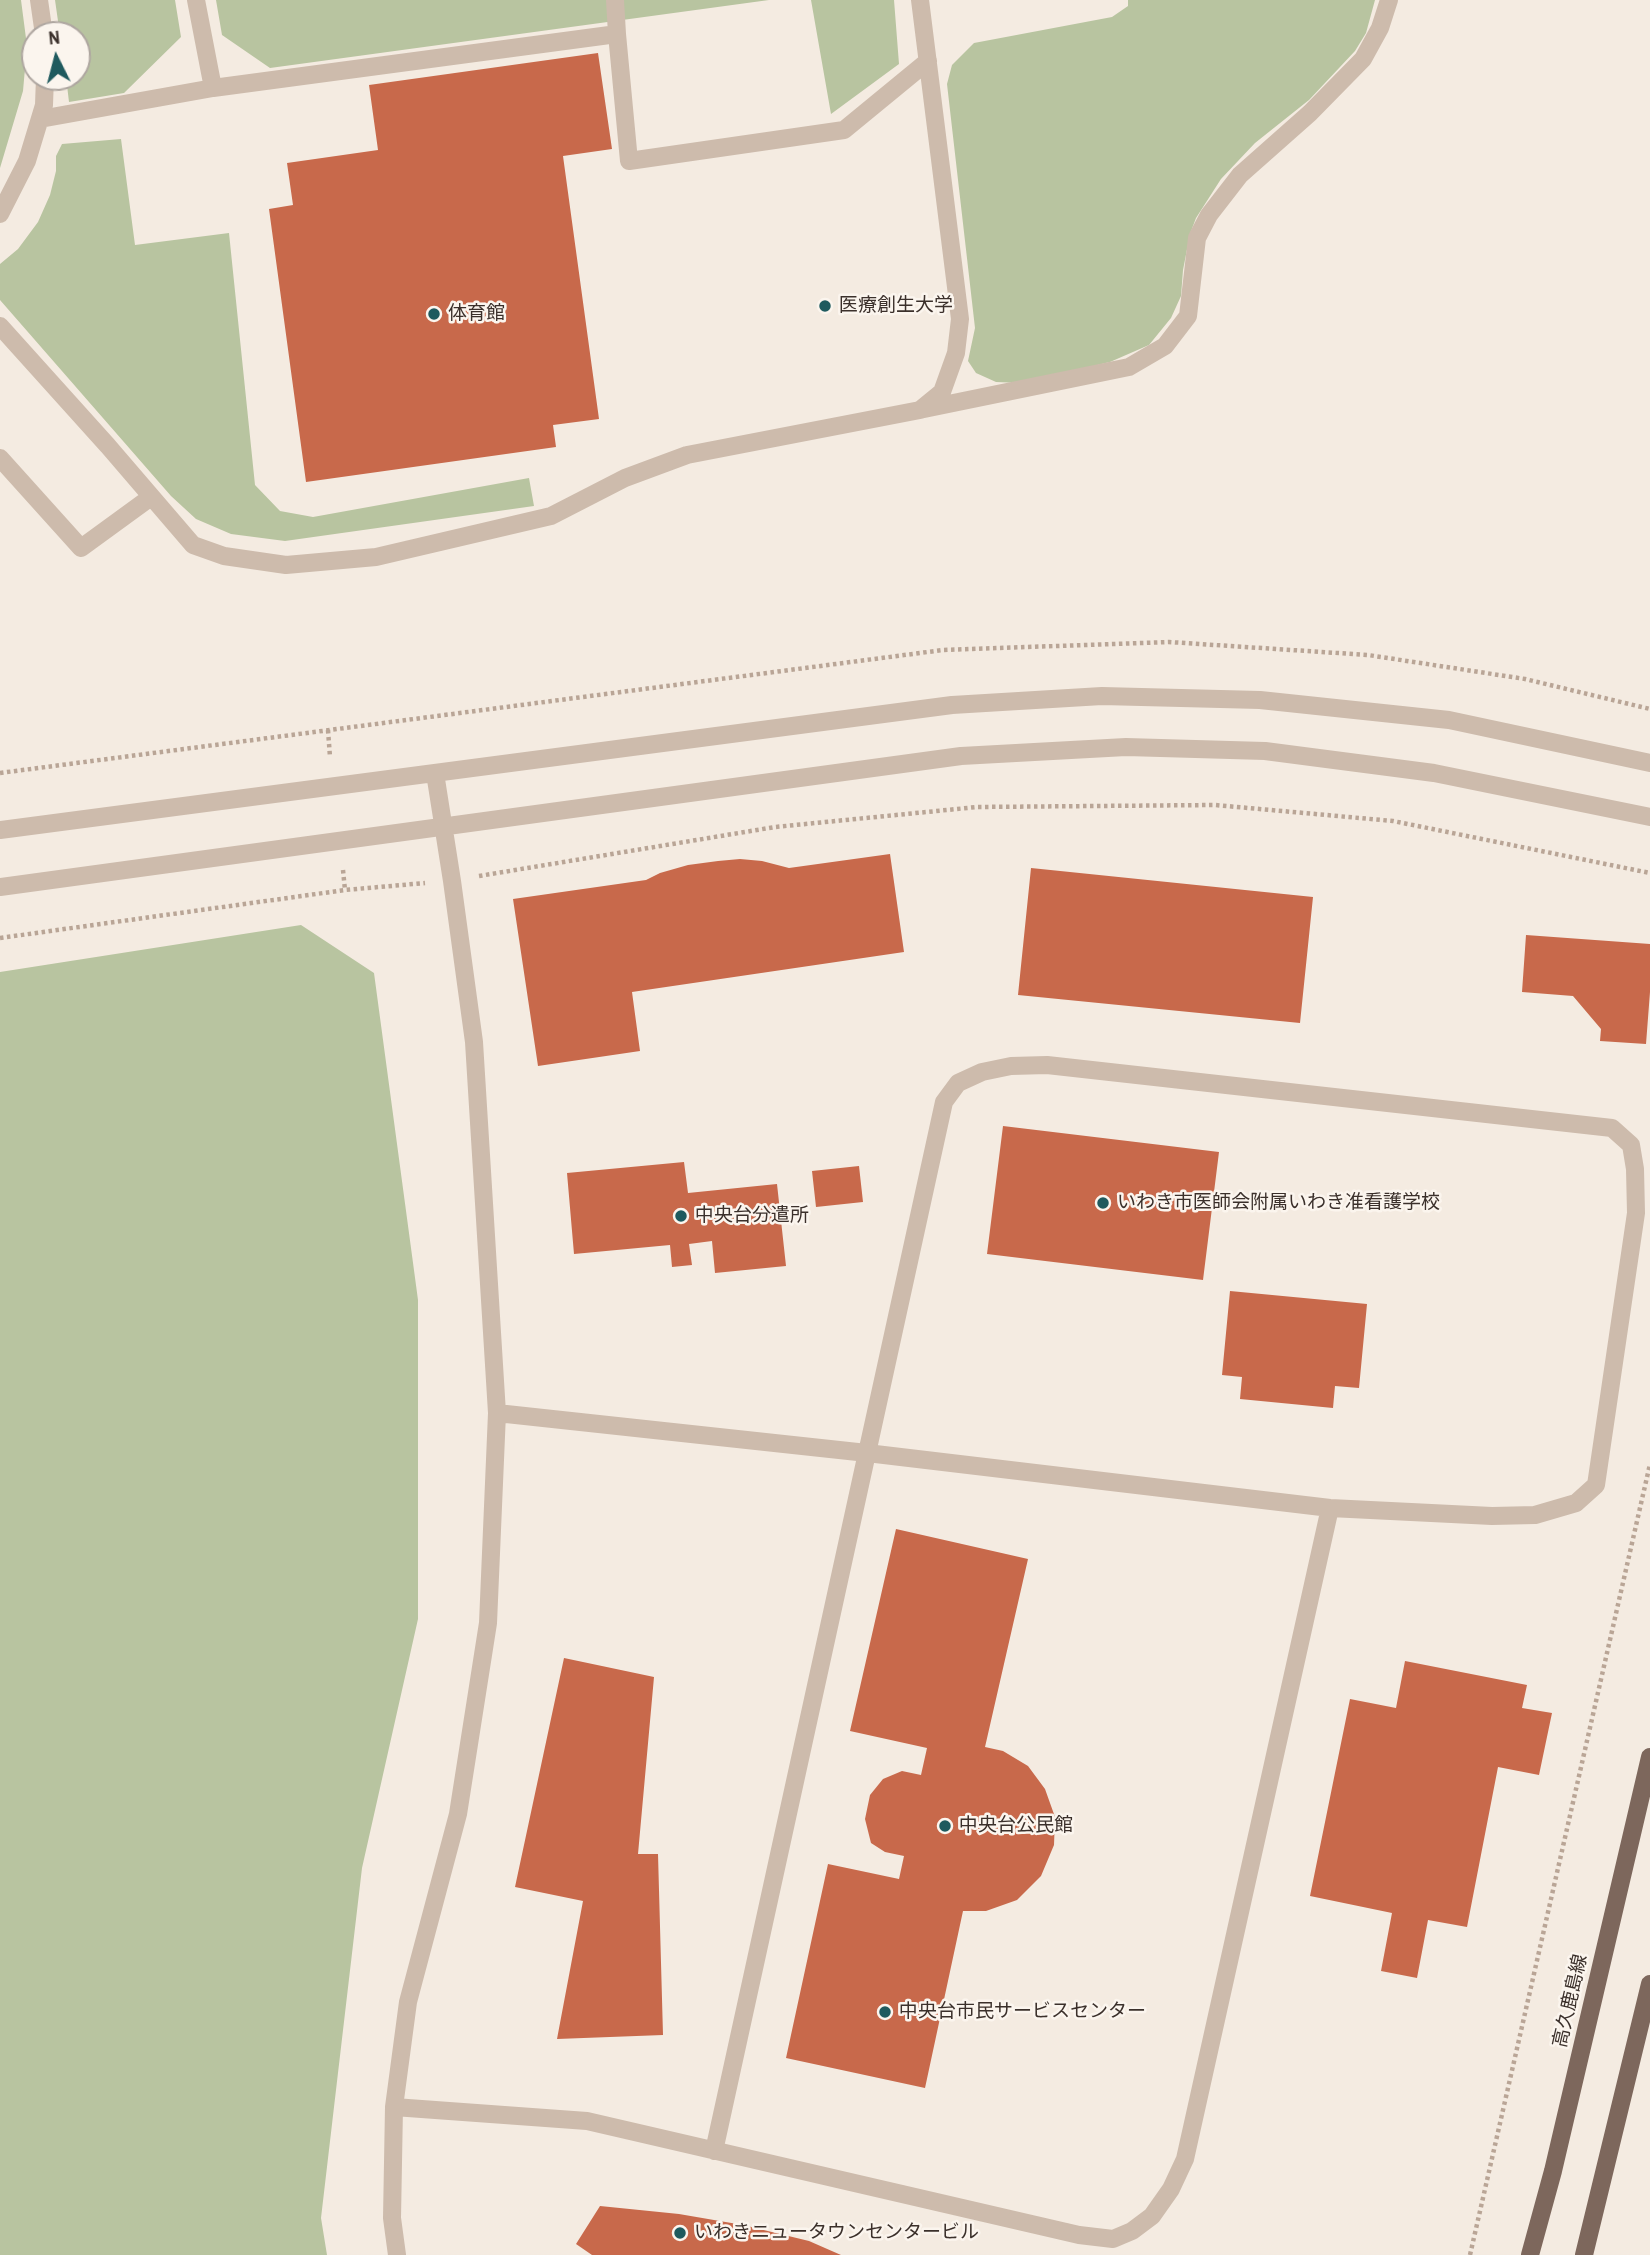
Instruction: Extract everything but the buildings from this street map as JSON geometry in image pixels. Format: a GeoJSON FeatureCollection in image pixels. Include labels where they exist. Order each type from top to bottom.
{"type":"FeatureCollection","features":[{"type":"Feature","properties":{"kind":"main road","name":"高久鹿島線"},"geometry":{"type":"LineString","coordinates":[[1530,2255],[1553,2171],[1650,1757]]}},
{"type":"Feature","properties":{"kind":"main road"},"geometry":{"type":"LineString","coordinates":[[1584,2255],[1650,1984]]}},
{"type":"Feature","properties":{"kind":"street"},"geometry":{"type":"LineString","coordinates":[[39,0],[42,21]]}},
{"type":"Feature","properties":{"kind":"street"},"geometry":{"type":"LineString","coordinates":[[197,0],[213,88]]}},
{"type":"Feature","properties":{"kind":"street"},"geometry":{"type":"LineString","coordinates":[[615,0],[629,161],[844,130],[928,61]]}},
{"type":"Feature","properties":{"kind":"street"},"geometry":{"type":"LineString","coordinates":[[920,0],[960,319],[956,353],[942,392],[920,410]]}},
{"type":"Feature","properties":{"kind":"street"},"geometry":{"type":"LineString","coordinates":[[0,326],[192,545],[224,556],[286,565],[376,557],[551,516],[625,478],[687,455],[1129,367],[1166,346],[1188,316],[1197,239],[1209,215],[1240,175],[1310,113],[1363,59],[1380,29],[1389,0]]}},
{"type":"Feature","properties":{"kind":"street"},"geometry":{"type":"LineString","coordinates":[[40,119],[213,88],[617,34]]}},
{"type":"Feature","properties":{"kind":"street"},"geometry":{"type":"LineString","coordinates":[[0,214],[27,162],[44,105],[44,91]]}},
{"type":"Feature","properties":{"kind":"street"},"geometry":{"type":"LineString","coordinates":[[0,457],[81,548],[150,497]]}},
{"type":"Feature","properties":{"kind":"street"},"geometry":{"type":"LineString","coordinates":[[0,830],[952,705],[1102,696],[1260,701],[1448,720],[1650,763]]}},
{"type":"Feature","properties":{"kind":"street"},"geometry":{"type":"LineString","coordinates":[[0,887],[961,756],[1126,747],[1265,751],[1421,771],[1650,817]]}},
{"type":"Feature","properties":{"kind":"street"},"geometry":{"type":"LineString","coordinates":[[397,2255],[392,2218],[394,2107],[408,2002],[458,1814],[488,1623],[497,1413],[474,1042],[435,774]]}},
{"type":"Feature","properties":{"kind":"street"},"geometry":{"type":"LineString","coordinates":[[497,1413],[867,1453],[1330,1508],[1492,1516],[1535,1515],[1576,1503],[1595,1485],[1636,1213],[1635,1169],[1631,1145],[1612,1128],[1047,1065],[1010,1066],[982,1072],[958,1083],[944,1102],[867,1453],[714,2151]]}},
{"type":"Feature","properties":{"kind":"street"},"geometry":{"type":"LineString","coordinates":[[394,2107],[587,2121],[1079,2235],[1113,2239],[1132,2231],[1152,2217],[1171,2189],[1185,2159],[1330,1508]]}},
{"type":"Feature","properties":{"kind":"path"},"geometry":{"type":"LineString","coordinates":[[0,938],[345,890],[452,881],[762,829],[977,807],[1215,805],[1393,821],[1650,873]]}},
{"type":"Feature","properties":{"kind":"path"},"geometry":{"type":"LineString","coordinates":[[1470,2255],[1650,1464]]}},
{"type":"Feature","properties":{"kind":"green space"},"geometry":{"type":"Polygon","coordinates":[[[0,0],[21,0],[24,21],[21,21],[23,91],[0,168],[0,0]]]}},
{"type":"Feature","properties":{"kind":"green space"},"geometry":{"type":"Polygon","coordinates":[[[55,0],[175,0],[181,37],[124,93],[69,102],[68,91],[91,91],[91,21],[58,21],[55,0]]]}},
{"type":"Feature","properties":{"kind":"green space"},"geometry":{"type":"Polygon","coordinates":[[[216,0],[769,0],[270,68],[222,35],[216,0]]]}},
{"type":"Feature","properties":{"kind":"green space"},"geometry":{"type":"Polygon","coordinates":[[[811,0],[894,0],[899,64],[831,114],[811,0]]]}},
{"type":"Feature","properties":{"kind":"green space"},"geometry":{"type":"Polygon","coordinates":[[[1128,0],[1375,0],[1366,33],[1355,51],[1309,100],[1255,143],[1221,179],[1196,218],[1190,234],[1181,296],[1171,318],[1149,345],[1110,362],[1022,383],[996,382],[976,373],[968,361],[975,328],[947,84],[952,65],[974,43],[1112,17],[1128,6],[1128,0]]]}},
{"type":"Feature","properties":{"kind":"green space"},"geometry":{"type":"Polygon","coordinates":[[[121,139],[135,245],[229,233],[255,485],[280,511],[313,517],[529,478],[534,506],[285,541],[231,534],[196,519],[171,496],[0,300],[0,264],[18,249],[38,222],[50,195],[56,171],[56,156],[62,144],[121,139]]]}},
{"type":"Feature","properties":{"kind":"green space"},"geometry":{"type":"Polygon","coordinates":[[[301,925],[374,973],[418,1300],[418,1619],[362,1868],[321,2218],[327,2255],[0,2255],[0,972],[301,925]]]}},
{"type":"Feature","properties":{"kind":"place","name":"医療創生大学"},"geometry":{"type":"Point","coordinates":[825,306]}},
{"type":"Feature","properties":{"kind":"place","name":"体育館"},"geometry":{"type":"Point","coordinates":[434,314]}},
{"type":"Feature","properties":{"kind":"place","name":"いわき市医師会附属いわき准看護学校"},"geometry":{"type":"Point","coordinates":[1103,1203]}},
{"type":"Feature","properties":{"kind":"place","name":"中央台分遣所"},"geometry":{"type":"Point","coordinates":[681,1216]}},
{"type":"Feature","properties":{"kind":"place","name":"中央台公民館"},"geometry":{"type":"Point","coordinates":[945,1826]}},
{"type":"Feature","properties":{"kind":"place","name":"中央台市民サービスセンター"},"geometry":{"type":"Point","coordinates":[885,2012]}},
{"type":"Feature","properties":{"kind":"place","name":"いわきニュータウンセンタービル"},"geometry":{"type":"Point","coordinates":[680,2233]}}]}
